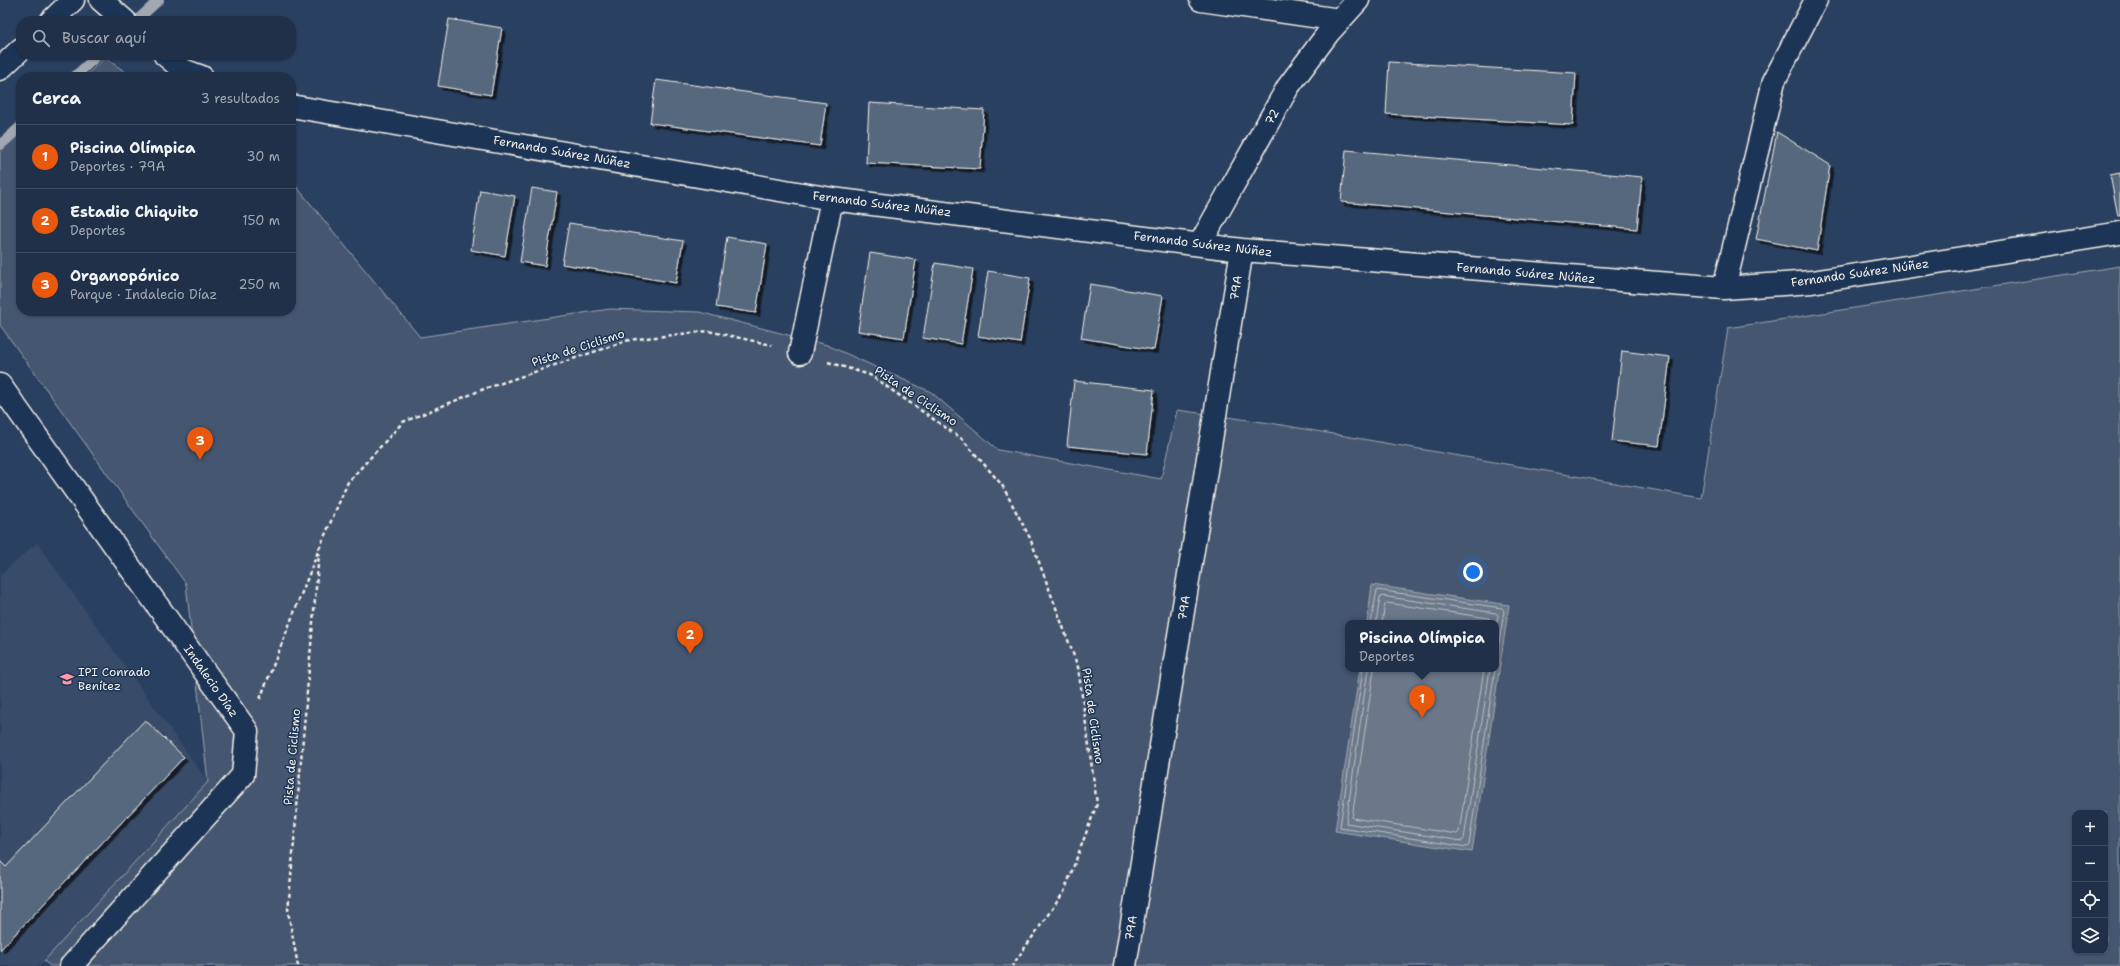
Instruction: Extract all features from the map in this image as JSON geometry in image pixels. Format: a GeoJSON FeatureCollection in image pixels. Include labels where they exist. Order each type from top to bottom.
{"type":"FeatureCollection","features":[{"type":"Feature","properties":{"kind":"street"},"geometry":{"type":"LineString","coordinates":[[56,16],[73,0]]}},
{"type":"Feature","properties":{"kind":"street"},"geometry":{"type":"LineString","coordinates":[[101,0],[120,16]]}},
{"type":"Feature","properties":{"kind":"street"},"geometry":{"type":"LineString","coordinates":[[1201,0],[1340,20]]}},
{"type":"Feature","properties":{"kind":"street","name":"72"},"geometry":{"type":"LineString","coordinates":[[1200,244],[1288,87],[1340,20],[1358,0]]}},
{"type":"Feature","properties":{"kind":"street"},"geometry":{"type":"LineString","coordinates":[[1724,288],[1774,81],[1816,0]]}},
{"type":"Feature","properties":{"kind":"street"},"geometry":{"type":"LineString","coordinates":[[0,69],[16,54]]}},
{"type":"Feature","properties":{"kind":"street"},"geometry":{"type":"LineString","coordinates":[[171,60],[183,70],[188,72]]}},
{"type":"Feature","properties":{"kind":"street","name":"Fernando Suárez Núñez"},"geometry":{"type":"LineString","coordinates":[[296,107],[832,199],[1242,250],[1724,288],[1812,282],[2120,233]]}},
{"type":"Feature","properties":{"kind":"street"},"geometry":{"type":"LineString","coordinates":[[800,353],[832,199]]}},
{"type":"Feature","properties":{"kind":"street","name":"79A"},"geometry":{"type":"LineString","coordinates":[[1125,966],[1242,250]]}},
{"type":"Feature","properties":{"kind":"street","name":"Indalecio Díaz"},"geometry":{"type":"LineString","coordinates":[[0,385],[247,731]]}},
{"type":"Feature","properties":{"kind":"street"},"geometry":{"type":"LineString","coordinates":[[71,966],[243,775],[247,731]]}},
{"type":"Feature","properties":{"kind":"path","name":"Pista de Ciclismo"},"geometry":{"type":"LineString","coordinates":[[247,731],[319,549],[348,482],[403,422],[484,389],[630,340],[708,331],[800,353],[870,375],[962,438],[1002,485],[1030,538],[1078,667],[1097,804],[1064,892],[1012,966]]}},
{"type":"Feature","properties":{"kind":"path","name":"Pista de Ciclismo"},"geometry":{"type":"LineString","coordinates":[[298,966],[288,911],[319,549]]}},
{"type":"Feature","properties":{"kind":"shaded area"},"geometry":{"type":"Polygon","coordinates":[[[103,60],[108,60],[126,72],[90,72],[103,60]]]}},
{"type":"Feature","properties":{"kind":"shaded area"},"geometry":{"type":"Polygon","coordinates":[[[16,138],[16,316],[296,316],[296,186],[420,337],[610,309],[699,312],[827,345],[931,392],[998,450],[1161,479],[1177,410],[1270,423],[1701,498],[1728,328],[2120,266],[2120,966],[50,966],[44,961],[208,782],[186,584],[0,325],[0,152],[16,138]]]}},
{"type":"Feature","properties":{"kind":"shaded area","name":"IPI Conrado Benítez"},"geometry":{"type":"Polygon","coordinates":[[[37,543],[208,782],[40,966],[0,966],[0,575],[37,543]]]}},
{"type":"Feature","properties":{"kind":"water"},"geometry":{"type":"Polygon","coordinates":[[[1372,585],[1509,605],[1499,672],[1499,620],[1367,620],[1372,585]]]}},
{"type":"Feature","properties":{"kind":"water"},"geometry":{"type":"Polygon","coordinates":[[[1360,672],[1499,672],[1472,852],[1335,831],[1360,672]]]}},
{"type":"Feature","properties":{"kind":"building"},"geometry":{"type":"Polygon","coordinates":[[[449,19],[502,28],[491,95],[438,86],[449,19]]]}},
{"type":"Feature","properties":{"kind":"building"},"geometry":{"type":"Polygon","coordinates":[[[1389,62],[1576,73],[1573,125],[1386,114],[1389,62]]]}},
{"type":"Feature","properties":{"kind":"building"},"geometry":{"type":"Polygon","coordinates":[[[656,80],[826,103],[820,146],[650,123],[656,80]]]}},
{"type":"Feature","properties":{"kind":"building"},"geometry":{"type":"Polygon","coordinates":[[[869,103],[984,110],[980,169],[866,163],[869,103]]]}},
{"type":"Feature","properties":{"kind":"building"},"geometry":{"type":"Polygon","coordinates":[[[1777,132],[1830,165],[1817,251],[1756,239],[1777,132]]]}},
{"type":"Feature","properties":{"kind":"building"},"geometry":{"type":"Polygon","coordinates":[[[1346,150],[1642,177],[1637,229],[1341,202],[1346,150]]]}},
{"type":"Feature","properties":{"kind":"building"},"geometry":{"type":"Polygon","coordinates":[[[2120,173],[2120,216],[2118,216],[2110,175],[2120,173]]]}},
{"type":"Feature","properties":{"kind":"building"},"geometry":{"type":"Polygon","coordinates":[[[532,188],[557,192],[545,266],[520,262],[532,188]]]}},
{"type":"Feature","properties":{"kind":"building"},"geometry":{"type":"Polygon","coordinates":[[[480,190],[515,196],[505,256],[471,250],[480,190]]]}},
{"type":"Feature","properties":{"kind":"building"},"geometry":{"type":"Polygon","coordinates":[[[569,223],[683,241],[676,283],[562,264],[569,223]]]}},
{"type":"Feature","properties":{"kind":"building"},"geometry":{"type":"Polygon","coordinates":[[[727,237],[767,244],[756,313],[716,307],[727,237]]]}},
{"type":"Feature","properties":{"kind":"building"},"geometry":{"type":"Polygon","coordinates":[[[870,253],[916,260],[904,338],[858,331],[870,253]]]}},
{"type":"Feature","properties":{"kind":"building"},"geometry":{"type":"Polygon","coordinates":[[[935,263],[973,269],[961,344],[923,338],[935,263]]]}},
{"type":"Feature","properties":{"kind":"building"},"geometry":{"type":"Polygon","coordinates":[[[988,271],[1030,278],[1020,343],[978,336],[988,271]]]}},
{"type":"Feature","properties":{"kind":"building"},"geometry":{"type":"Polygon","coordinates":[[[1090,284],[1163,296],[1154,350],[1081,338],[1090,284]]]}},
{"type":"Feature","properties":{"kind":"building"},"geometry":{"type":"Polygon","coordinates":[[[1622,351],[1670,357],[1659,446],[1612,441],[1622,351]]]}},
{"type":"Feature","properties":{"kind":"building"},"geometry":{"type":"Polygon","coordinates":[[[1074,381],[1154,390],[1147,454],[1067,446],[1074,381]]]}},
{"type":"Feature","properties":{"kind":"building"},"geometry":{"type":"Polygon","coordinates":[[[145,720],[184,757],[0,950],[0,861],[6,867],[145,720]]]}},
{"type":"Feature","properties":{"kind":"waterway"},"geometry":{"type":"LineString","coordinates":[[141,16],[159,0]]}},
{"type":"Feature","properties":{"kind":"waterway"},"geometry":{"type":"LineString","coordinates":[[79,72],[93,60]]}},
{"type":"Feature","properties":{"kind":"waterway"},"geometry":{"type":"LineString","coordinates":[[0,145],[16,131]]}},
{"type":"Feature","properties":{"kind":"place","name":"Organopónico"},"geometry":{"type":"Point","coordinates":[200,460]}},
{"type":"Feature","properties":{"kind":"place","name":"Estadio Chiquito"},"geometry":{"type":"Point","coordinates":[690,654]}},
{"type":"Feature","properties":{"kind":"place","name":"IPI Conrado Benítez"},"geometry":{"type":"Point","coordinates":[67,679]}},
{"type":"Feature","properties":{"kind":"place","name":"Piscina Olímpica"},"geometry":{"type":"Point","coordinates":[1422,718]}}]}
